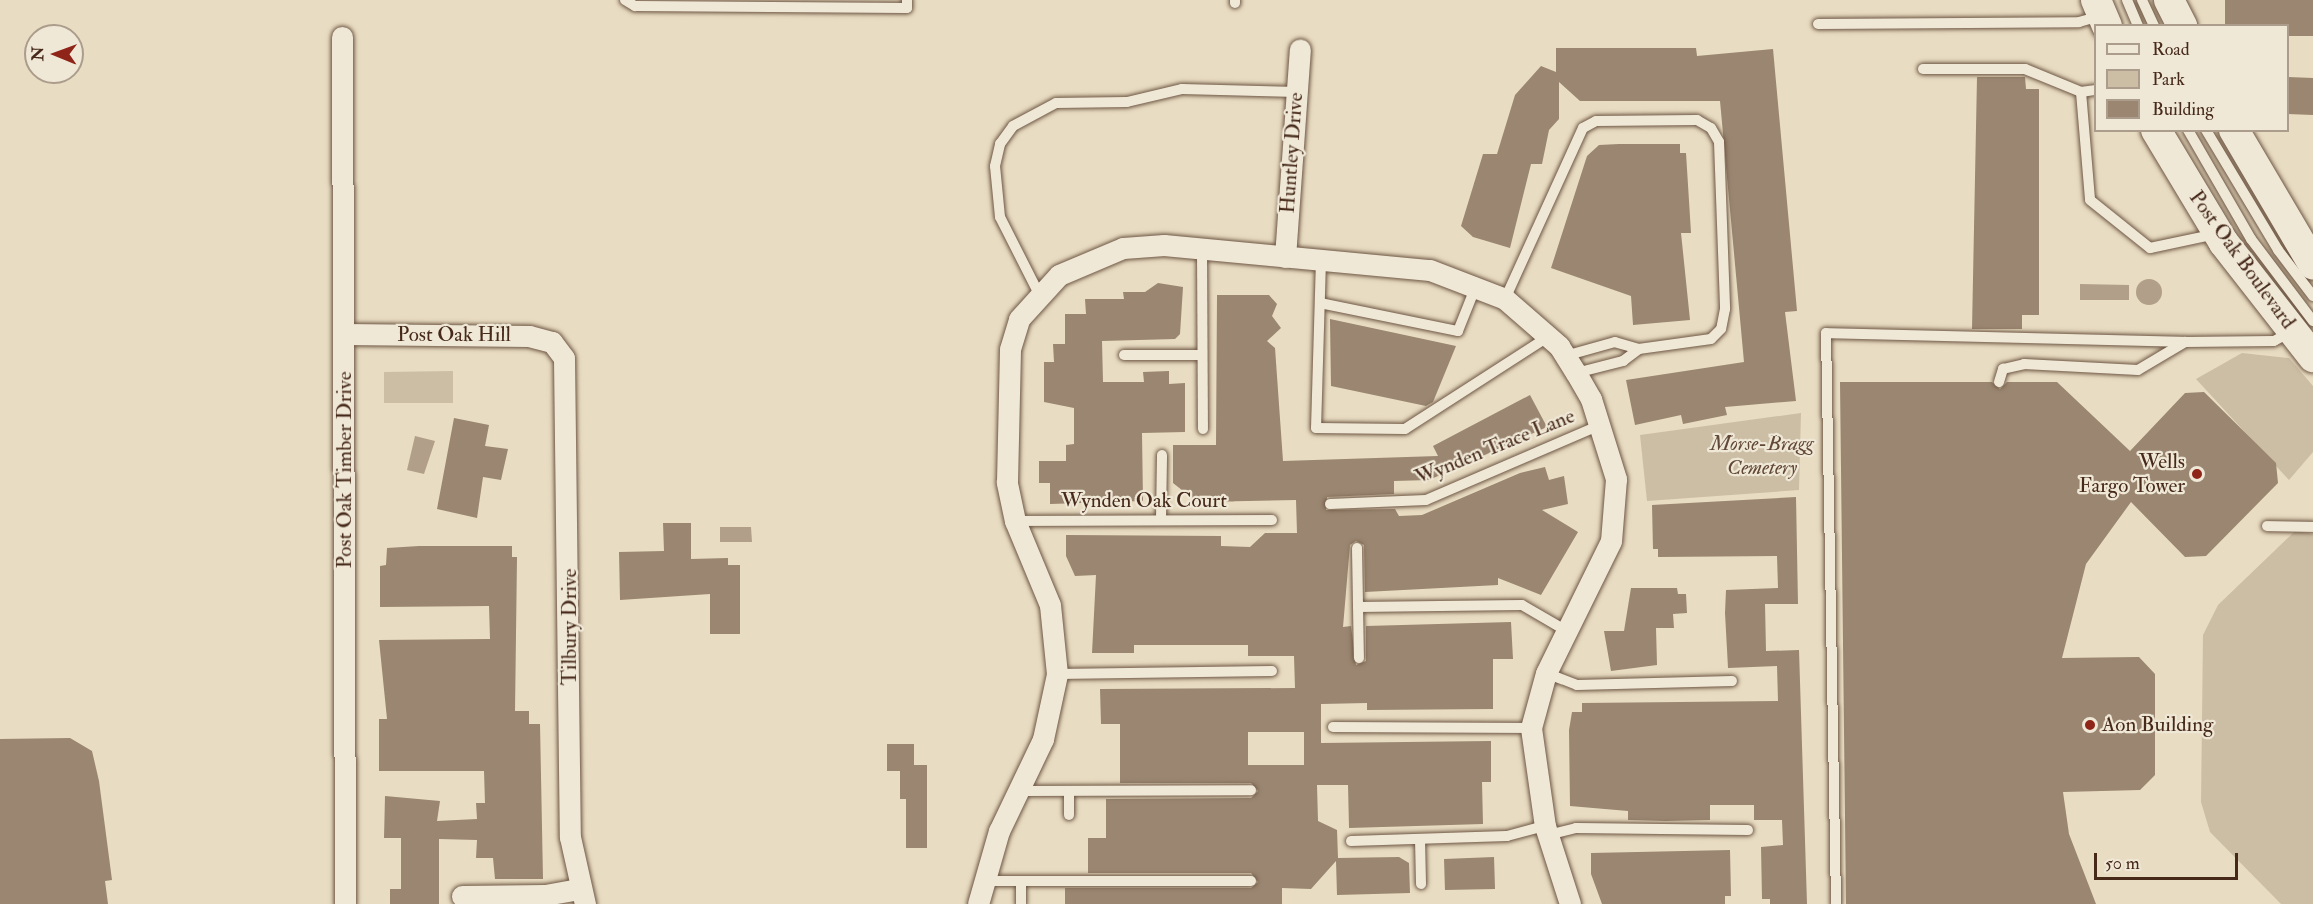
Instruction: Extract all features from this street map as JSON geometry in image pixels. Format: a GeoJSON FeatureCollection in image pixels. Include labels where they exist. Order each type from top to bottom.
{"type":"FeatureCollection","features":[{"type":"Feature","properties":{"kind":"main road"},"geometry":{"type":"LineString","coordinates":[[2169,0],[2181,24]]}},
{"type":"Feature","properties":{"kind":"main road","name":"Post Oak Boulevard"},"geometry":{"type":"LineString","coordinates":[[2157,132],[2219,233],[2303,326],[2313,357]]}},
{"type":"Feature","properties":{"kind":"main road"},"geometry":{"type":"LineString","coordinates":[[2235,132],[2313,264]]}},
{"type":"Feature","properties":{"kind":"street","name":"Post Oak Timber Drive"},"geometry":{"type":"LineString","coordinates":[[342,37],[345,904]]}},
{"type":"Feature","properties":{"kind":"street","name":"Huntley Drive"},"geometry":{"type":"LineString","coordinates":[[1285,257],[1300,50]]}},
{"type":"Feature","properties":{"kind":"street"},"geometry":{"type":"LineString","coordinates":[[978,904],[982,881],[1043,739],[1057,674],[1050,605],[1015,521],[1008,482],[1006,384],[1019,319],[1038,292],[1078,262],[1123,248],[1202,248],[1421,268],[1476,286],[1505,300],[1548,337],[1570,365],[1600,425],[1617,479],[1611,541],[1565,630],[1546,673],[1531,728],[1546,831],[1570,904]]}},
{"type":"Feature","properties":{"kind":"street","name":"Post Oak Hill"},"geometry":{"type":"LineString","coordinates":[[344,334],[529,336],[552,342],[559,350]]}},
{"type":"Feature","properties":{"kind":"street","name":"Tilbury Drive"},"geometry":{"type":"LineString","coordinates":[[559,350],[569,379],[570,837],[582,896]]}},
{"type":"Feature","properties":{"kind":"street"},"geometry":{"type":"LineString","coordinates":[[462,896],[582,896]]}},
{"type":"Feature","properties":{"kind":"lane"},"geometry":{"type":"LineString","coordinates":[[625,0],[634,6],[907,8],[907,0]]}},
{"type":"Feature","properties":{"kind":"lane"},"geometry":{"type":"LineString","coordinates":[[2142,0],[2153,24]]}},
{"type":"Feature","properties":{"kind":"lane"},"geometry":{"type":"LineString","coordinates":[[1818,24],[2079,22],[2108,10],[2134,24]]}},
{"type":"Feature","properties":{"kind":"lane"},"geometry":{"type":"LineString","coordinates":[[1923,69],[2025,69],[2081,92],[2094,90]]}},
{"type":"Feature","properties":{"kind":"lane"},"geometry":{"type":"LineString","coordinates":[[1038,292],[1000,217],[995,166],[1000,144],[1013,126],[1056,102],[1127,102],[1182,89],[1297,92]]}},
{"type":"Feature","properties":{"kind":"lane"},"geometry":{"type":"LineString","coordinates":[[2081,92],[2091,200],[2150,248],[2219,233]]}},
{"type":"Feature","properties":{"kind":"lane"},"geometry":{"type":"LineString","coordinates":[[1505,300],[1582,128],[1596,121],[1697,120],[1711,128],[1719,142],[1725,309],[1721,329],[1711,339],[1639,349],[1606,366],[1570,365]]}},
{"type":"Feature","properties":{"kind":"lane"},"geometry":{"type":"LineString","coordinates":[[1836,904],[1826,333],[2185,342],[2274,341],[2303,326],[2189,132]]}},
{"type":"Feature","properties":{"kind":"lane"},"geometry":{"type":"LineString","coordinates":[[2206,132],[2277,250],[2313,296]]}},
{"type":"Feature","properties":{"kind":"lane"},"geometry":{"type":"LineString","coordinates":[[1202,248],[1203,429]]}},
{"type":"Feature","properties":{"kind":"lane"},"geometry":{"type":"LineString","coordinates":[[1321,260],[1316,428],[1405,429],[1548,337]]}},
{"type":"Feature","properties":{"kind":"lane"},"geometry":{"type":"LineString","coordinates":[[1320,303],[1458,331],[1476,286]]}},
{"type":"Feature","properties":{"kind":"lane"},"geometry":{"type":"LineString","coordinates":[[1570,365],[1600,346],[1615,342],[1639,349]]}},
{"type":"Feature","properties":{"kind":"lane"},"geometry":{"type":"LineString","coordinates":[[2000,382],[2002,369],[2024,364],[2139,370],[2185,342]]}},
{"type":"Feature","properties":{"kind":"lane"},"geometry":{"type":"LineString","coordinates":[[1600,346],[1606,366]]}},
{"type":"Feature","properties":{"kind":"lane"},"geometry":{"type":"LineString","coordinates":[[1124,355],[1202,355]]}},
{"type":"Feature","properties":{"kind":"lane","name":"Wynden Trace Lane"},"geometry":{"type":"LineString","coordinates":[[1330,504],[1426,500],[1600,425]]}},
{"type":"Feature","properties":{"kind":"lane"},"geometry":{"type":"LineString","coordinates":[[1161,520],[1162,456]]}},
{"type":"Feature","properties":{"kind":"lane","name":"Wynden Oak Court"},"geometry":{"type":"LineString","coordinates":[[1015,521],[1272,520]]}},
{"type":"Feature","properties":{"kind":"lane"},"geometry":{"type":"LineString","coordinates":[[2267,526],[2313,527]]}},
{"type":"Feature","properties":{"kind":"lane"},"geometry":{"type":"LineString","coordinates":[[1357,548],[1359,658]]}},
{"type":"Feature","properties":{"kind":"lane"},"geometry":{"type":"LineString","coordinates":[[1358,608],[1522,605],[1565,630]]}},
{"type":"Feature","properties":{"kind":"lane"},"geometry":{"type":"LineString","coordinates":[[1057,674],[1272,671]]}},
{"type":"Feature","properties":{"kind":"lane"},"geometry":{"type":"LineString","coordinates":[[1546,673],[1577,685],[1732,681]]}},
{"type":"Feature","properties":{"kind":"lane"},"geometry":{"type":"LineString","coordinates":[[1333,727],[1531,728]]}},
{"type":"Feature","properties":{"kind":"lane"},"geometry":{"type":"LineString","coordinates":[[1021,791],[1251,790]]}},
{"type":"Feature","properties":{"kind":"lane"},"geometry":{"type":"LineString","coordinates":[[1069,791],[1069,815]]}},
{"type":"Feature","properties":{"kind":"lane"},"geometry":{"type":"LineString","coordinates":[[1351,841],[1507,836],[1576,828],[1748,830]]}},
{"type":"Feature","properties":{"kind":"lane"},"geometry":{"type":"LineString","coordinates":[[1420,839],[1420,884]]}},
{"type":"Feature","properties":{"kind":"lane"},"geometry":{"type":"LineString","coordinates":[[982,881],[1251,881]]}},
{"type":"Feature","properties":{"kind":"lane"},"geometry":{"type":"LineString","coordinates":[[1021,881],[1021,904]]}},
{"type":"Feature","properties":{"kind":"green space"},"geometry":{"type":"Polygon","coordinates":[[[2242,353],[2289,358],[2313,386],[2313,452],[2289,480],[2196,379],[2242,353]]]}},
{"type":"Feature","properties":{"kind":"green space"},"geometry":{"type":"Polygon","coordinates":[[[453,371],[453,403],[384,403],[384,372],[453,371]]]}},
{"type":"Feature","properties":{"kind":"green space","name":"Morse-Bragg Cemetery"},"geometry":{"type":"Polygon","coordinates":[[[1801,413],[1799,490],[1647,501],[1640,435],[1801,413]]]}},
{"type":"Feature","properties":{"kind":"green space"},"geometry":{"type":"Polygon","coordinates":[[[2295,531],[2313,534],[2313,904],[2281,904],[2210,832],[2201,802],[2203,635],[2218,605],[2295,531]]]}},
{"type":"Feature","properties":{"kind":"shaded area"},"geometry":{"type":"Polygon","coordinates":[[[2149,279],[2158,283],[2162,292],[2158,301],[2149,305],[2140,301],[2136,292],[2140,283],[2149,279]]]}},
{"type":"Feature","properties":{"kind":"shaded area"},"geometry":{"type":"Polygon","coordinates":[[[2080,284],[2129,285],[2129,300],[2080,300],[2080,284]]]}},
{"type":"Feature","properties":{"kind":"shaded area"},"geometry":{"type":"Polygon","coordinates":[[[415,436],[435,441],[424,474],[407,470],[415,436]]]}},
{"type":"Feature","properties":{"kind":"shaded area"},"geometry":{"type":"Polygon","coordinates":[[[720,527],[751,527],[752,542],[720,542],[720,527]]]}},
{"type":"Feature","properties":{"kind":"building"},"geometry":{"type":"Polygon","coordinates":[[[2225,0],[2313,0],[2313,36],[2289,36],[2289,24],[2225,24],[2225,0]]]}},
{"type":"Feature","properties":{"kind":"building"},"geometry":{"type":"Polygon","coordinates":[[[1556,48],[1696,48],[1697,56],[1773,49],[1797,311],[1785,312],[1796,401],[1725,407],[1727,415],[1683,424],[1681,415],[1635,425],[1626,380],[1744,362],[1720,101],[1580,101],[1559,82],[1559,119],[1549,130],[1542,164],[1531,164],[1510,248],[1473,237],[1461,226],[1483,154],[1497,154],[1515,95],[1541,66],[1556,72],[1556,48]]]}},
{"type":"Feature","properties":{"kind":"building"},"geometry":{"type":"Polygon","coordinates":[[[1977,77],[2025,77],[2026,89],[2039,89],[2039,315],[2022,315],[2022,329],[1972,329],[1977,77]]]}},
{"type":"Feature","properties":{"kind":"building"},"geometry":{"type":"Polygon","coordinates":[[[2289,77],[2313,78],[2313,115],[2289,114],[2289,77]]]}},
{"type":"Feature","properties":{"kind":"building"},"geometry":{"type":"Polygon","coordinates":[[[1680,144],[1680,153],[1686,153],[1691,233],[1681,233],[1690,320],[1633,325],[1631,296],[1551,268],[1587,156],[1599,145],[1680,144]]]}},
{"type":"Feature","properties":{"kind":"building"},"geometry":{"type":"Polygon","coordinates":[[[1158,283],[1183,287],[1180,334],[1175,339],[1102,341],[1103,382],[1144,382],[1143,372],[1169,371],[1169,384],[1185,383],[1185,432],[1142,433],[1143,501],[1050,504],[1050,483],[1039,483],[1039,461],[1066,461],[1066,445],[1074,444],[1074,408],[1044,402],[1044,362],[1054,362],[1053,344],[1065,344],[1065,314],[1086,314],[1085,299],[1124,299],[1123,292],[1145,292],[1158,283]]]}},
{"type":"Feature","properties":{"kind":"building"},"geometry":{"type":"Polygon","coordinates":[[[1217,295],[1269,295],[1277,304],[1272,316],[1281,328],[1267,341],[1275,348],[1283,461],[1438,456],[1433,446],[1530,395],[1547,427],[1429,480],[1394,481],[1394,494],[1327,497],[1326,510],[1395,509],[1399,516],[1422,515],[1520,473],[1545,467],[1549,480],[1564,476],[1568,504],[1542,510],[1578,532],[1541,595],[1498,578],[1498,585],[1365,592],[1364,545],[1356,541],[1350,545],[1343,627],[1351,626],[1356,665],[1366,661],[1366,626],[1511,622],[1513,659],[1493,659],[1493,709],[1367,710],[1367,703],[1321,704],[1321,743],[1491,741],[1491,782],[1482,782],[1483,824],[1349,828],[1348,785],[1317,785],[1318,821],[1337,830],[1338,858],[1399,857],[1409,863],[1410,893],[1337,895],[1336,861],[1311,889],[1282,888],[1282,904],[1065,904],[1065,888],[1251,888],[1258,882],[1251,873],[1088,873],[1088,838],[1106,838],[1106,799],[1251,798],[1258,791],[1251,783],[1120,783],[1120,724],[1101,724],[1100,689],[1295,688],[1294,656],[1248,656],[1248,645],[1134,645],[1134,653],[1092,653],[1096,575],[1075,576],[1066,556],[1066,535],[1221,536],[1221,546],[1250,547],[1265,533],[1297,533],[1296,500],[1197,502],[1173,483],[1173,445],[1216,445],[1217,295]],[[1248,732],[1248,765],[1304,765],[1304,732],[1248,732]]]}},
{"type":"Feature","properties":{"kind":"building"},"geometry":{"type":"Polygon","coordinates":[[[1330,319],[1456,346],[1433,402],[1426,406],[1331,386],[1330,319]]]}},
{"type":"Feature","properties":{"kind":"building"},"geometry":{"type":"Polygon","coordinates":[[[1840,382],[1992,382],[2000,389],[2007,382],[2057,382],[2130,451],[2185,393],[2204,392],[2276,463],[2278,483],[2206,556],[2185,557],[2131,502],[2086,564],[2062,658],[2139,657],[2155,674],[2155,775],[2140,790],[2063,792],[2069,834],[2096,904],[1846,904],[1840,382]]]}},
{"type":"Feature","properties":{"kind":"building"},"geometry":{"type":"Polygon","coordinates":[[[454,418],[489,425],[485,446],[508,449],[501,480],[483,477],[477,518],[437,509],[454,418]]]}},
{"type":"Feature","properties":{"kind":"building"},"geometry":{"type":"Polygon","coordinates":[[[1796,497],[1798,604],[1765,604],[1766,651],[1799,650],[1807,904],[1770,904],[1770,899],[1762,899],[1761,847],[1783,845],[1782,820],[1754,820],[1754,805],[1710,805],[1710,820],[1666,821],[1628,820],[1628,811],[1570,806],[1569,730],[1572,712],[1582,712],[1582,703],[1778,701],[1777,666],[1728,668],[1725,613],[1726,590],[1778,588],[1777,556],[1658,557],[1658,549],[1653,549],[1652,505],[1796,497]]]}},
{"type":"Feature","properties":{"kind":"building"},"geometry":{"type":"Polygon","coordinates":[[[663,523],[691,523],[691,559],[728,558],[728,565],[740,565],[740,634],[710,634],[710,594],[620,600],[619,552],[664,551],[663,523]]]}},
{"type":"Feature","properties":{"kind":"building"},"geometry":{"type":"Polygon","coordinates":[[[512,546],[512,557],[517,557],[515,711],[529,711],[529,724],[540,724],[543,879],[495,879],[493,858],[476,858],[477,840],[439,839],[439,904],[390,904],[390,889],[401,889],[401,838],[384,838],[385,796],[440,801],[437,821],[477,819],[476,803],[485,803],[484,771],[379,771],[379,719],[387,719],[379,640],[490,639],[489,606],[380,607],[380,566],[386,565],[387,548],[512,546]]]}},
{"type":"Feature","properties":{"kind":"building"},"geometry":{"type":"Polygon","coordinates":[[[1631,588],[1677,588],[1678,594],[1686,594],[1687,613],[1673,614],[1674,628],[1656,628],[1657,665],[1611,671],[1604,631],[1624,631],[1631,588]]]}},
{"type":"Feature","properties":{"kind":"building"},"geometry":{"type":"Polygon","coordinates":[[[70,738],[92,751],[99,781],[112,880],[105,881],[108,904],[0,904],[0,739],[70,738]]]}},
{"type":"Feature","properties":{"kind":"building"},"geometry":{"type":"Polygon","coordinates":[[[887,744],[914,744],[914,765],[927,765],[927,848],[906,848],[906,799],[900,799],[900,771],[887,771],[887,744]]]}},
{"type":"Feature","properties":{"kind":"building"},"geometry":{"type":"Polygon","coordinates":[[[1730,850],[1731,896],[1725,896],[1725,904],[1602,904],[1591,874],[1591,853],[1730,850]]]}},
{"type":"Feature","properties":{"kind":"building"},"geometry":{"type":"Polygon","coordinates":[[[1494,857],[1495,889],[1445,890],[1444,859],[1494,857]]]}},
{"type":"Feature","properties":{"kind":"place","name":"Wells Fargo Tower"},"geometry":{"type":"Point","coordinates":[2197,474]}},
{"type":"Feature","properties":{"kind":"place","name":"Aon Building"},"geometry":{"type":"Point","coordinates":[2090,725]}}]}
